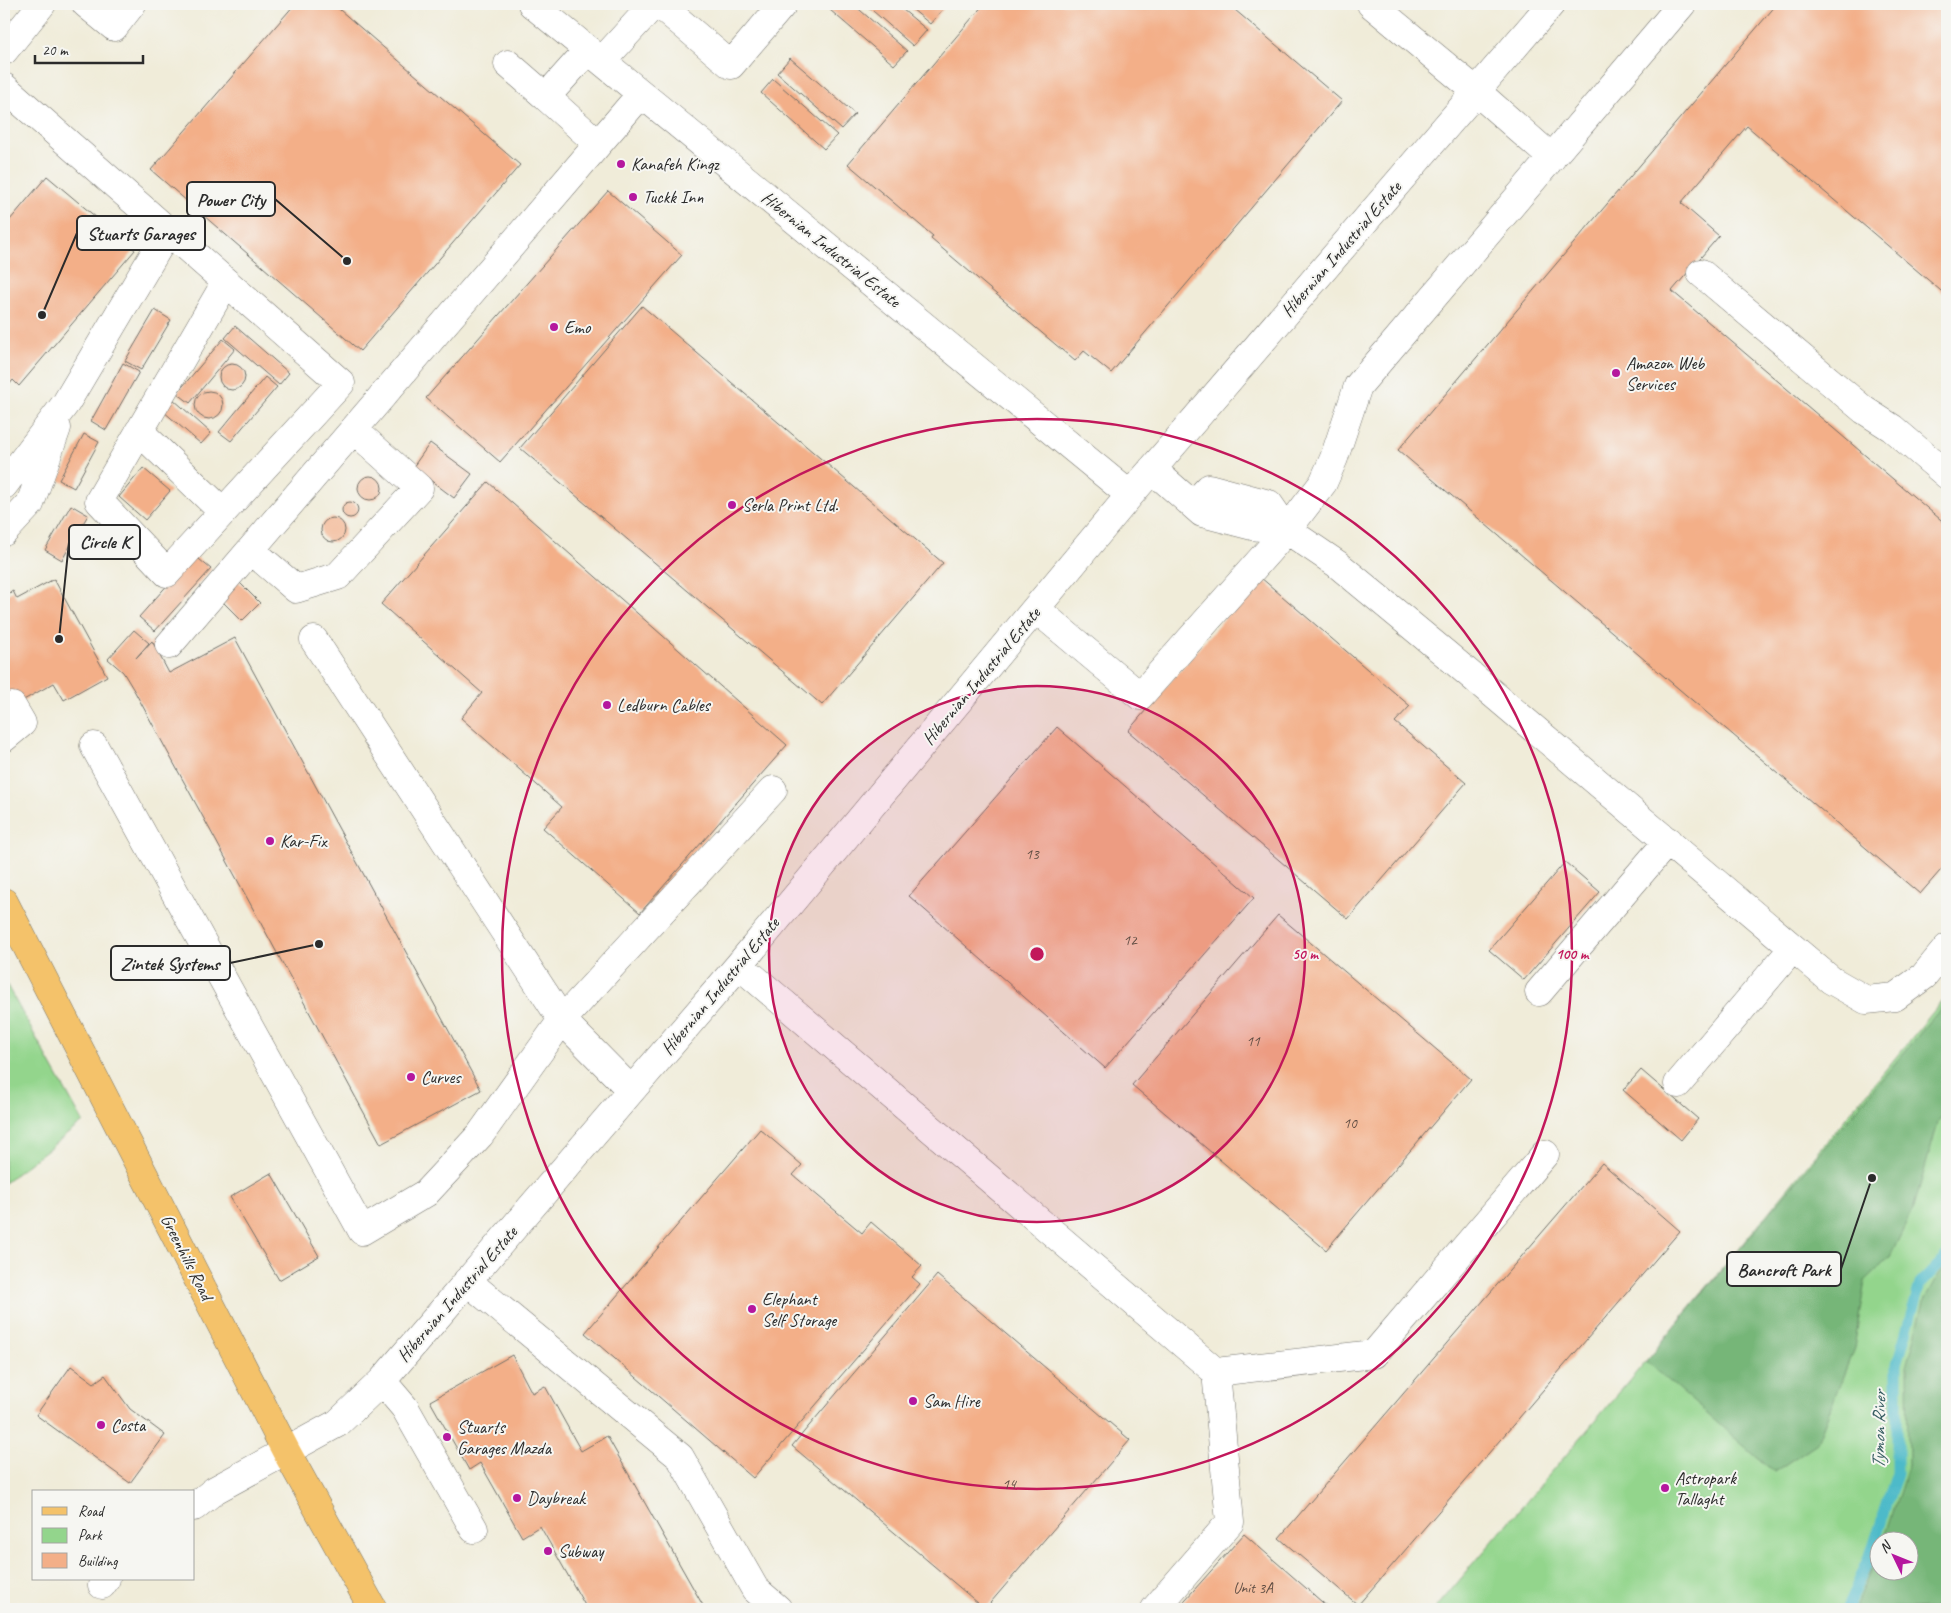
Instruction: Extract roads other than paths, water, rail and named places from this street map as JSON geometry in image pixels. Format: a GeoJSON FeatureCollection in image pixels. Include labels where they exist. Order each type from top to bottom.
{"type":"FeatureCollection","features":[{"type":"Feature","properties":{"kind":"main road","name":"Greenhills Road"},"geometry":{"type":"LineString","coordinates":[[4,902],[286,1451],[373,1609]]}},
{"type":"Feature","properties":{"kind":"street"},"geometry":{"type":"LineString","coordinates":[[9,33],[42,4]]}},
{"type":"Feature","properties":{"kind":"street"},"geometry":{"type":"LineString","coordinates":[[86,4],[114,26],[132,4]]}},
{"type":"Feature","properties":{"kind":"street","name":"Hibernian Industrial Estate"},"geometry":{"type":"LineString","coordinates":[[532,4],[1130,495]]}},
{"type":"Feature","properties":{"kind":"street"},"geometry":{"type":"LineString","coordinates":[[546,97],[654,4]]}},
{"type":"Feature","properties":{"kind":"street"},"geometry":{"type":"LineString","coordinates":[[659,4],[730,65],[783,4]]}},
{"type":"Feature","properties":{"kind":"street"},"geometry":{"type":"LineString","coordinates":[[1371,4],[1476,91],[1552,158]]}},
{"type":"Feature","properties":{"kind":"street","name":"Hibernian Industrial Estate"},"geometry":{"type":"LineString","coordinates":[[195,1506],[215,1490],[338,1423],[382,1381],[739,965],[1152,469],[1551,4]]}},
{"type":"Feature","properties":{"kind":"street"},"geometry":{"type":"LineString","coordinates":[[1036,609],[1140,696],[1287,530],[1323,483],[1334,458],[1358,386],[1682,4]]}},
{"type":"Feature","properties":{"kind":"street"},"geometry":{"type":"LineString","coordinates":[[508,64],[586,133]]}},
{"type":"Feature","properties":{"kind":"street"},"geometry":{"type":"LineString","coordinates":[[4,87],[341,383],[167,573],[99,501],[226,282]]}},
{"type":"Feature","properties":{"kind":"street"},"geometry":{"type":"LineString","coordinates":[[169,645],[641,94]]}},
{"type":"Feature","properties":{"kind":"street"},"geometry":{"type":"LineString","coordinates":[[4,532],[30,504],[16,476],[66,403],[168,231]]}},
{"type":"Feature","properties":{"kind":"street"},"geometry":{"type":"LineString","coordinates":[[1701,273],[1864,410],[1892,428],[1947,475]]}},
{"type":"Feature","properties":{"kind":"street"},"geometry":{"type":"LineString","coordinates":[[251,550],[296,589],[338,576],[419,488],[354,430]]}},
{"type":"Feature","properties":{"kind":"street"},"geometry":{"type":"LineString","coordinates":[[139,431],[223,512]]}},
{"type":"Feature","properties":{"kind":"street"},"geometry":{"type":"LineString","coordinates":[[1152,469],[1194,504],[1209,488],[1269,504],[1287,530],[1344,570],[1831,980],[1866,1000],[1895,997],[1924,976],[1947,948]]}},
{"type":"Feature","properties":{"kind":"street"},"geometry":{"type":"LineString","coordinates":[[314,640],[562,1020],[631,1090]]}},
{"type":"Feature","properties":{"kind":"street"},"geometry":{"type":"LineString","coordinates":[[4,738],[22,723],[12,706]]}},
{"type":"Feature","properties":{"kind":"street"},"geometry":{"type":"LineString","coordinates":[[94,746],[362,1231],[426,1193],[433,1186],[480,1135],[562,1020],[773,790]]}},
{"type":"Feature","properties":{"kind":"street"},"geometry":{"type":"LineString","coordinates":[[1539,992],[1668,841]]}},
{"type":"Feature","properties":{"kind":"street"},"geometry":{"type":"LineString","coordinates":[[1678,1084],[1793,948]]}},
{"type":"Feature","properties":{"kind":"street"},"geometry":{"type":"LineString","coordinates":[[739,965],[1216,1372],[1230,1522],[1155,1609]]}},
{"type":"Feature","properties":{"kind":"street"},"geometry":{"type":"LineString","coordinates":[[1216,1372],[1374,1354],[1545,1154]]}},
{"type":"Feature","properties":{"kind":"street"},"geometry":{"type":"LineString","coordinates":[[467,1281],[680,1457],[755,1589],[778,1609]]}},
{"type":"Feature","properties":{"kind":"street"},"geometry":{"type":"LineString","coordinates":[[382,1381],[405,1408],[474,1529]]}},
{"type":"Feature","properties":{"kind":"waterway","name":"Tymon River"},"geometry":{"type":"LineString","coordinates":[[1846,1609],[1870,1557],[1897,1473],[1897,1364],[1920,1284],[1947,1256]]}},
{"type":"Feature","properties":{"kind":"place","name":"Kanafeh Kingz"},"geometry":{"type":"Point","coordinates":[621,164]}},
{"type":"Feature","properties":{"kind":"place","name":"Tuckk Inn"},"geometry":{"type":"Point","coordinates":[633,197]}},
{"type":"Feature","properties":{"kind":"place","name":"Power City"},"geometry":{"type":"Point","coordinates":[347,261]}},
{"type":"Feature","properties":{"kind":"place","name":"Stuarts Garages"},"geometry":{"type":"Point","coordinates":[42,315]}},
{"type":"Feature","properties":{"kind":"place","name":"Emo"},"geometry":{"type":"Point","coordinates":[554,327]}},
{"type":"Feature","properties":{"kind":"place","name":"Amazon Web Services"},"geometry":{"type":"Point","coordinates":[1616,373]}},
{"type":"Feature","properties":{"kind":"place","name":"Serla Print Ltd."},"geometry":{"type":"Point","coordinates":[732,505]}},
{"type":"Feature","properties":{"kind":"place","name":"Circle K"},"geometry":{"type":"Point","coordinates":[59,639]}},
{"type":"Feature","properties":{"kind":"place","name":"Ledburn Cables"},"geometry":{"type":"Point","coordinates":[607,705]}},
{"type":"Feature","properties":{"kind":"place","name":"Kar-Fix"},"geometry":{"type":"Point","coordinates":[270,841]}},
{"type":"Feature","properties":{"kind":"place","name":"Zintek Systems"},"geometry":{"type":"Point","coordinates":[319,944]}},
{"type":"Feature","properties":{"kind":"place","name":"Curves"},"geometry":{"type":"Point","coordinates":[411,1077]}},
{"type":"Feature","properties":{"kind":"place","name":"Bancroft Park"},"geometry":{"type":"Point","coordinates":[1872,1178]}},
{"type":"Feature","properties":{"kind":"place","name":"Elephant Self Storage"},"geometry":{"type":"Point","coordinates":[752,1309]}},
{"type":"Feature","properties":{"kind":"place","name":"Sam Hire"},"geometry":{"type":"Point","coordinates":[913,1401]}},
{"type":"Feature","properties":{"kind":"place","name":"Costa"},"geometry":{"type":"Point","coordinates":[101,1425]}},
{"type":"Feature","properties":{"kind":"place","name":"Stuarts Garages Mazda"},"geometry":{"type":"Point","coordinates":[447,1437]}},
{"type":"Feature","properties":{"kind":"place","name":"Astropark Tallaght"},"geometry":{"type":"Point","coordinates":[1665,1488]}},
{"type":"Feature","properties":{"kind":"place","name":"Daybreak"},"geometry":{"type":"Point","coordinates":[517,1498]}},
{"type":"Feature","properties":{"kind":"place","name":"Subway"},"geometry":{"type":"Point","coordinates":[548,1551]}}]}
